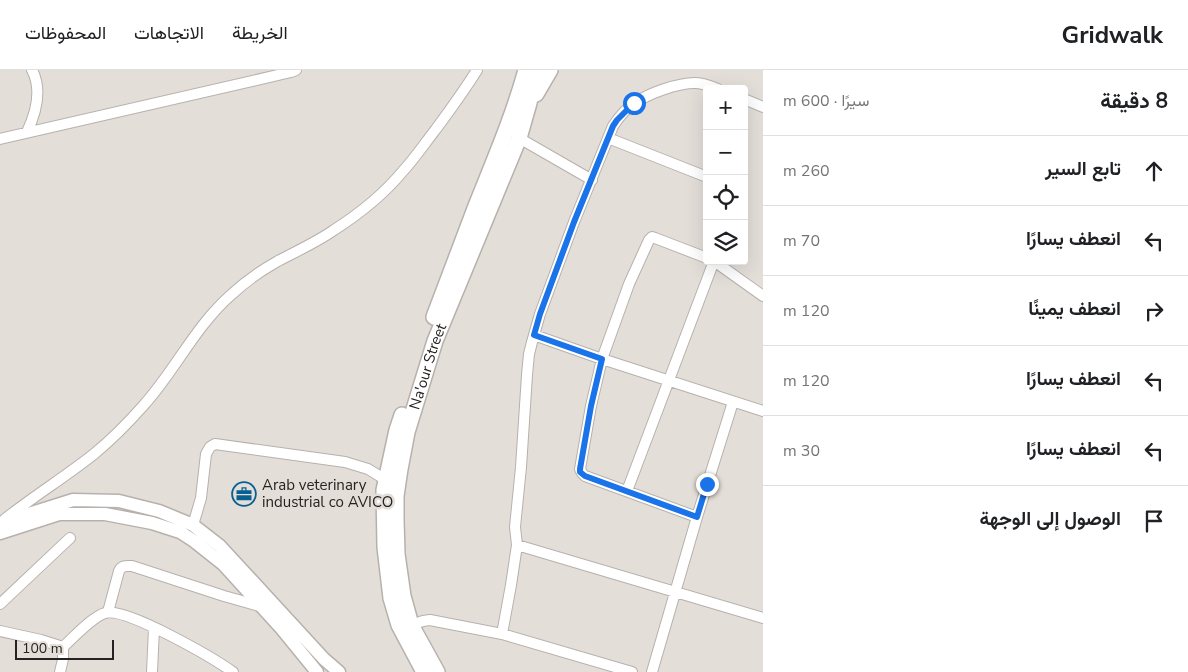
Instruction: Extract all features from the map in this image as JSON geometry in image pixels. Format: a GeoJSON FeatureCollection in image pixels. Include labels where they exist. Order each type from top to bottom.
{"type":"FeatureCollection","features":[{"type":"Feature","properties":{"kind":"highway","name":"Na'our Street"},"geometry":{"type":"LineString","coordinates":[[437,672],[397,597],[385,547],[384,490],[397,430],[426,339],[465,233],[509,124],[526,70]]}},
{"type":"Feature","properties":{"kind":"highway","name":"Na'our Street"},"geometry":{"type":"LineString","coordinates":[[424,672],[399,625],[396,496],[400,469],[407,432],[435,341],[519,138],[536,70]]}},
{"type":"Feature","properties":{"kind":"highway"},"geometry":{"type":"LineString","coordinates":[[529,104],[550,70]]}},
{"type":"Feature","properties":{"kind":"main road"},"geometry":{"type":"LineString","coordinates":[[0,523],[73,500],[119,501],[159,511],[193,525],[220,546],[324,659],[339,672]]}},
{"type":"Feature","properties":{"kind":"main road"},"geometry":{"type":"LineString","coordinates":[[0,533],[59,514],[105,514],[152,523],[180,532],[223,564],[263,607],[315,670],[324,659]]}},
{"type":"Feature","properties":{"kind":"street"},"geometry":{"type":"LineString","coordinates":[[0,139],[296,70]]}},
{"type":"Feature","properties":{"kind":"street"},"geometry":{"type":"LineString","coordinates":[[0,523],[95,453],[122,427],[151,397],[187,346],[232,293],[263,270],[337,229],[384,191],[419,152],[451,109],[476,70]]}},
{"type":"Feature","properties":{"kind":"street"},"geometry":{"type":"LineString","coordinates":[[28,132],[34,117],[37,101],[35,72]]}},
{"type":"Feature","properties":{"kind":"street"},"geometry":{"type":"LineString","coordinates":[[502,634],[517,545],[515,527],[529,354],[540,314],[574,222],[613,126],[622,115],[634,103],[647,96],[683,84],[699,83],[705,85]]}},
{"type":"Feature","properties":{"kind":"street"},"geometry":{"type":"LineString","coordinates":[[748,101],[763,107]]}},
{"type":"Feature","properties":{"kind":"street"},"geometry":{"type":"LineString","coordinates":[[509,124],[519,138],[592,180]]}},
{"type":"Feature","properties":{"kind":"street"},"geometry":{"type":"LineString","coordinates":[[608,138],[703,176]]}},
{"type":"Feature","properties":{"kind":"street"},"geometry":{"type":"LineString","coordinates":[[697,517],[585,476],[580,472],[591,406],[602,359],[645,247],[651,238],[655,238],[703,256]]}},
{"type":"Feature","properties":{"kind":"street"},"geometry":{"type":"LineString","coordinates":[[627,491],[712,265]]}},
{"type":"Feature","properties":{"kind":"street"},"geometry":{"type":"LineString","coordinates":[[720,265],[763,296]]}},
{"type":"Feature","properties":{"kind":"street"},"geometry":{"type":"LineString","coordinates":[[534,335],[763,411]]}},
{"type":"Feature","properties":{"kind":"street"},"geometry":{"type":"LineString","coordinates":[[652,672],[733,402]]}},
{"type":"Feature","properties":{"kind":"street"},"geometry":{"type":"LineString","coordinates":[[193,525],[201,498],[206,454],[210,447],[215,444],[350,463],[368,469],[386,480]]}},
{"type":"Feature","properties":{"kind":"street"},"geometry":{"type":"LineString","coordinates":[[0,604],[70,538]]}},
{"type":"Feature","properties":{"kind":"street"},"geometry":{"type":"LineString","coordinates":[[517,545],[763,618]]}},
{"type":"Feature","properties":{"kind":"street"},"geometry":{"type":"LineString","coordinates":[[108,612],[119,571],[122,567],[128,566],[263,607]]}},
{"type":"Feature","properties":{"kind":"street"},"geometry":{"type":"LineString","coordinates":[[60,672],[63,647],[97,617],[108,612],[124,616],[175,638],[221,669],[233,672]]}},
{"type":"Feature","properties":{"kind":"street"},"geometry":{"type":"LineString","coordinates":[[411,625],[430,620],[502,634],[632,672]]}},
{"type":"Feature","properties":{"kind":"street"},"geometry":{"type":"LineString","coordinates":[[152,672],[154,628]]}},
{"type":"Feature","properties":{"kind":"street"},"geometry":{"type":"LineString","coordinates":[[0,631],[63,647]]}},
{"type":"Feature","properties":{"kind":"place","name":"Arab veterinary industrial co AVICO"},"geometry":{"type":"Point","coordinates":[244,494]}},
{"type":"Feature","properties":{"kind":"route"},"geometry":{"type":"LineString","coordinates":[[634,103],[613,126],[574,222],[534,335],[602,359],[591,406],[580,472],[585,476],[697,517],[707,484]]}}]}
